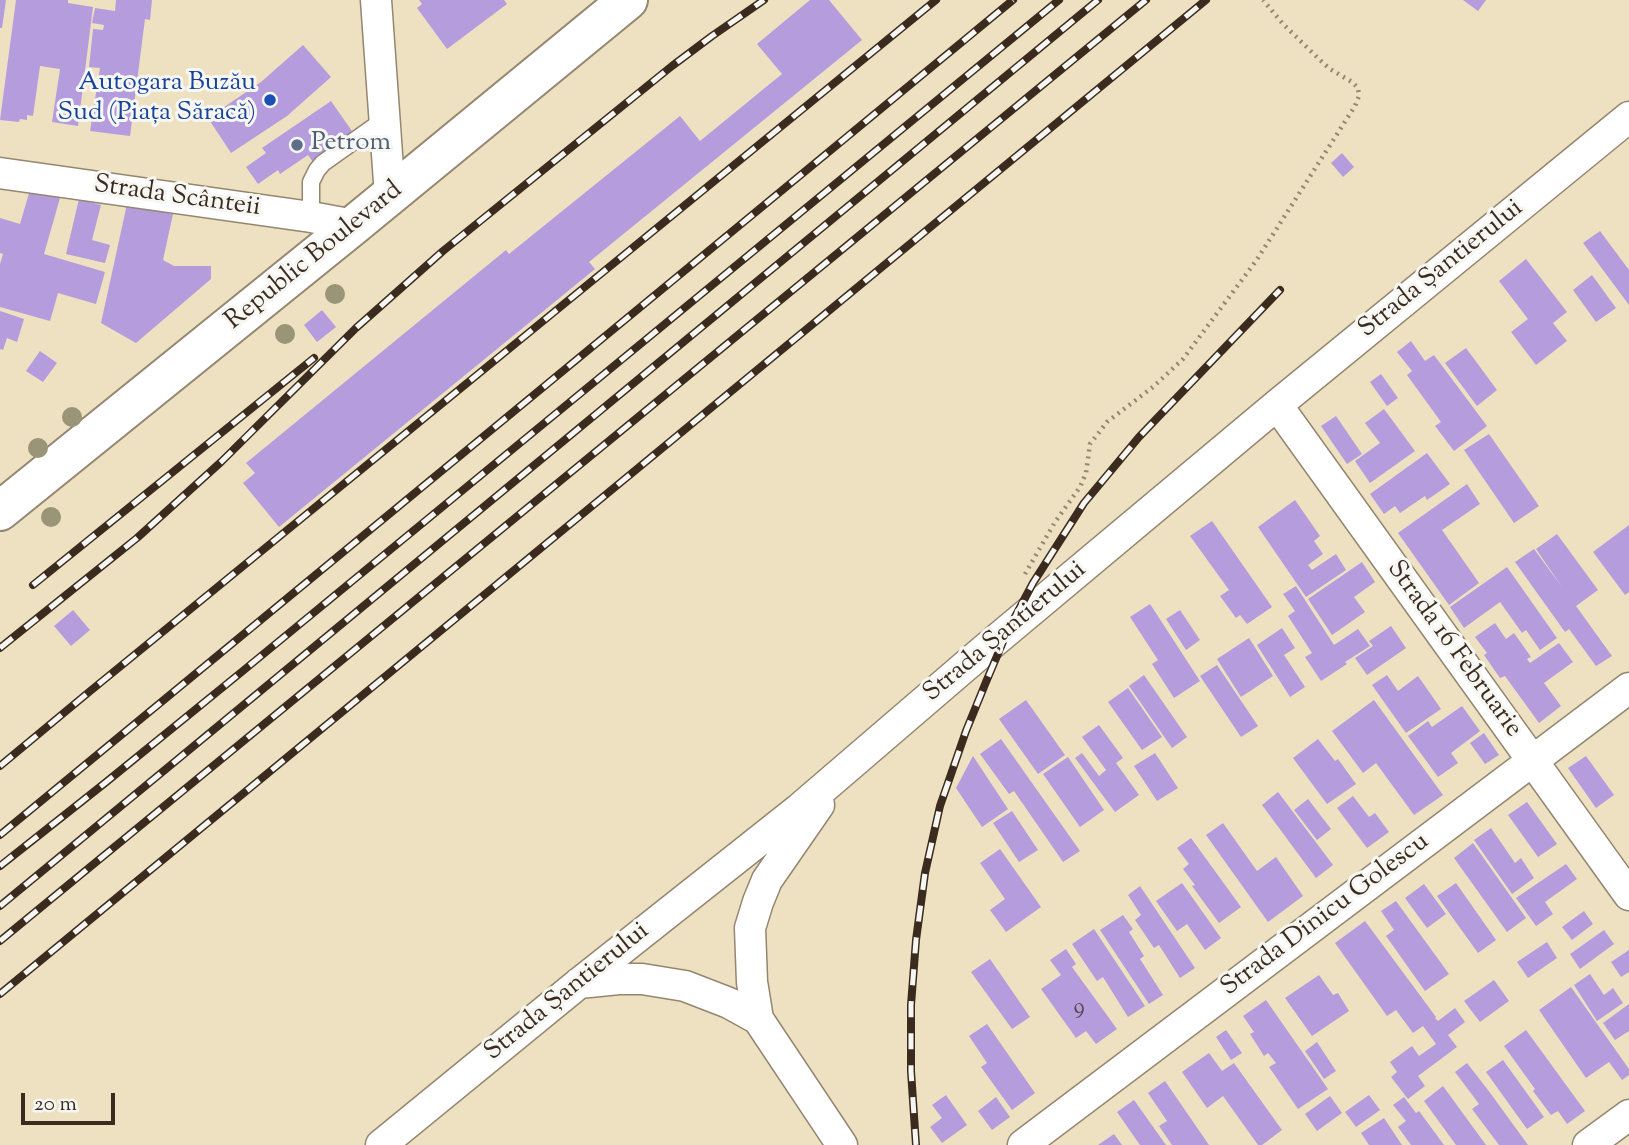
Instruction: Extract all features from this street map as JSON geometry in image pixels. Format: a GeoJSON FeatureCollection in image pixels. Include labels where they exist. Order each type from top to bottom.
{"type":"FeatureCollection","features":[{"type":"Feature","properties":{"kind":"main road","name":"Republic Boulevard"},"geometry":{"type":"LineString","coordinates":[[0,511],[628,0]]}},
{"type":"Feature","properties":{"kind":"street"},"geometry":{"type":"LineString","coordinates":[[376,0],[390,196]]}},
{"type":"Feature","properties":{"kind":"street","name":"Strada Șantierului"},"geometry":{"type":"LineString","coordinates":[[381,1145],[799,809],[1277,405],[1629,117]]}},
{"type":"Feature","properties":{"kind":"street","name":"Strada Scânteii"},"geometry":{"type":"LineString","coordinates":[[0,173],[354,225]]}},
{"type":"Feature","properties":{"kind":"street","name":"Strada 16 Februarie"},"geometry":{"type":"LineString","coordinates":[[1277,405],[1629,895]]}},
{"type":"Feature","properties":{"kind":"street","name":"Strada Dinicu Golescu"},"geometry":{"type":"LineString","coordinates":[[1023,1145],[1629,688]]}},
{"type":"Feature","properties":{"kind":"street"},"geometry":{"type":"LineString","coordinates":[[841,774],[768,880],[750,928],[750,942],[752,982],[758,1019],[842,1145]]}},
{"type":"Feature","properties":{"kind":"street"},"geometry":{"type":"LineString","coordinates":[[578,984],[642,979],[685,986],[729,1003],[758,1019]]}},
{"type":"Feature","properties":{"kind":"street"},"geometry":{"type":"LineString","coordinates":[[1588,1145],[1629,1115]]}},
{"type":"Feature","properties":{"kind":"lane"},"geometry":{"type":"LineString","coordinates":[[310,217],[311,182],[317,170],[385,120]]}},
{"type":"Feature","properties":{"kind":"path"},"geometry":{"type":"LineString","coordinates":[[1021,581],[1055,522],[1080,487],[1086,473],[1090,444],[1107,422],[1153,387],[1183,359],[1255,261],[1355,106],[1359,96],[1358,88],[1329,69],[1263,0]]}},
{"type":"Feature","properties":{"kind":"building"},"geometry":{"type":"Polygon","coordinates":[[[0,0],[6,0],[2,28],[0,28],[0,0]]]}},
{"type":"Feature","properties":{"kind":"building"},"geometry":{"type":"Polygon","coordinates":[[[16,0],[68,0],[68,3],[93,7],[78,126],[52,122],[60,69],[40,66],[33,116],[27,115],[27,120],[20,119],[19,122],[0,120],[16,0]]]}},
{"type":"Feature","properties":{"kind":"building"},"geometry":{"type":"Polygon","coordinates":[[[116,0],[152,0],[150,20],[145,19],[130,136],[90,131],[100,68],[89,67],[93,29],[103,30],[104,25],[92,23],[95,8],[115,11],[116,0]]]}},
{"type":"Feature","properties":{"kind":"building"},"geometry":{"type":"Polygon","coordinates":[[[419,0],[504,0],[507,4],[447,49],[417,8],[422,4],[419,0]]]}},
{"type":"Feature","properties":{"kind":"building"},"geometry":{"type":"Polygon","coordinates":[[[810,0],[829,0],[862,40],[589,262],[595,269],[279,527],[243,483],[255,473],[246,463],[506,250],[509,254],[680,116],[700,141],[782,74],[757,44],[810,0]]]}},
{"type":"Feature","properties":{"kind":"building"},"geometry":{"type":"Polygon","coordinates":[[[1463,0],[1486,0],[1478,11],[1463,0]]]}},
{"type":"Feature","properties":{"kind":"building","name":"Autogara Buzău Sud (Piața Săracă)"},"geometry":{"type":"Polygon","coordinates":[[[303,45],[331,77],[287,116],[231,153],[208,118],[261,82],[303,45]]]}},
{"type":"Feature","properties":{"kind":"building"},"geometry":{"type":"Polygon","coordinates":[[[331,101],[354,134],[313,162],[308,155],[280,174],[278,170],[258,184],[246,167],[266,153],[262,148],[331,101]]]}},
{"type":"Feature","properties":{"kind":"building"},"geometry":{"type":"Polygon","coordinates":[[[1342,153],[1354,167],[1343,177],[1331,163],[1342,153]]]}},
{"type":"Feature","properties":{"kind":"building"},"geometry":{"type":"Polygon","coordinates":[[[32,183],[62,191],[44,254],[105,272],[96,304],[58,293],[50,321],[0,307],[0,264],[3,254],[0,253],[0,218],[20,224],[32,183]]]}},
{"type":"Feature","properties":{"kind":"building"},"geometry":{"type":"Polygon","coordinates":[[[79,199],[101,205],[92,240],[110,245],[105,263],[66,254],[79,199]]]}},
{"type":"Feature","properties":{"kind":"building"},"geometry":{"type":"Polygon","coordinates":[[[127,204],[173,214],[163,260],[174,266],[211,266],[211,279],[136,343],[101,323],[127,204]]]}},
{"type":"Feature","properties":{"kind":"building"},"geometry":{"type":"Polygon","coordinates":[[[1600,231],[1629,270],[1629,305],[1583,243],[1600,231]]]}},
{"type":"Feature","properties":{"kind":"building"},"geometry":{"type":"Polygon","coordinates":[[[1526,259],[1567,312],[1553,323],[1567,341],[1536,365],[1511,332],[1528,319],[1499,281],[1526,259]]]}},
{"type":"Feature","properties":{"kind":"building"},"geometry":{"type":"Polygon","coordinates":[[[1592,275],[1616,308],[1596,322],[1573,290],[1592,275]]]}},
{"type":"Feature","properties":{"kind":"building"},"geometry":{"type":"Polygon","coordinates":[[[322,310],[336,327],[317,342],[304,325],[322,310]]]}},
{"type":"Feature","properties":{"kind":"building"},"geometry":{"type":"Polygon","coordinates":[[[0,311],[24,319],[17,342],[7,338],[3,350],[0,349],[0,311]]]}},
{"type":"Feature","properties":{"kind":"building"},"geometry":{"type":"Polygon","coordinates":[[[1411,341],[1425,361],[1434,355],[1487,426],[1454,451],[1435,426],[1441,422],[1407,375],[1412,371],[1397,352],[1411,341]]]}},
{"type":"Feature","properties":{"kind":"building"},"geometry":{"type":"Polygon","coordinates":[[[1466,348],[1497,390],[1477,406],[1445,363],[1466,348]]]}},
{"type":"Feature","properties":{"kind":"building"},"geometry":{"type":"Polygon","coordinates":[[[40,351],[57,363],[43,382],[26,371],[40,351]]]}},
{"type":"Feature","properties":{"kind":"building"},"geometry":{"type":"Polygon","coordinates":[[[1381,374],[1398,398],[1387,406],[1370,382],[1381,374]]]}},
{"type":"Feature","properties":{"kind":"building"},"geometry":{"type":"Polygon","coordinates":[[[1384,409],[1415,451],[1370,483],[1355,461],[1380,443],[1365,423],[1384,409]]]}},
{"type":"Feature","properties":{"kind":"building"},"geometry":{"type":"Polygon","coordinates":[[[1336,416],[1362,454],[1347,464],[1321,426],[1336,416]]]}},
{"type":"Feature","properties":{"kind":"building"},"geometry":{"type":"Polygon","coordinates":[[[1489,434],[1539,506],[1514,523],[1464,450],[1489,434]]]}},
{"type":"Feature","properties":{"kind":"building"},"geometry":{"type":"Polygon","coordinates":[[[1427,453],[1450,484],[1427,500],[1425,496],[1400,513],[1395,506],[1384,514],[1370,494],[1427,453]]]}},
{"type":"Feature","properties":{"kind":"building"},"geometry":{"type":"Polygon","coordinates":[[[1467,484],[1480,504],[1442,530],[1479,583],[1449,605],[1398,533],[1467,484]]]}},
{"type":"Feature","properties":{"kind":"building"},"geometry":{"type":"Polygon","coordinates":[[[1295,500],[1320,536],[1314,541],[1323,554],[1308,565],[1312,570],[1336,554],[1346,570],[1306,597],[1258,527],[1295,500]]]}},
{"type":"Feature","properties":{"kind":"building"},"geometry":{"type":"Polygon","coordinates":[[[1212,521],[1272,607],[1247,624],[1240,615],[1236,618],[1220,596],[1229,590],[1190,536],[1212,521]]]}},
{"type":"Feature","properties":{"kind":"building"},"geometry":{"type":"Polygon","coordinates":[[[1629,525],[1629,592],[1625,595],[1593,552],[1629,525]]]}},
{"type":"Feature","properties":{"kind":"building"},"geometry":{"type":"Polygon","coordinates":[[[1557,534],[1598,590],[1576,606],[1612,656],[1596,666],[1569,629],[1565,632],[1515,562],[1534,549],[1562,587],[1536,549],[1557,534]]]}},
{"type":"Feature","properties":{"kind":"building"},"geometry":{"type":"Polygon","coordinates":[[[1362,562],[1375,582],[1354,597],[1365,612],[1332,635],[1308,599],[1362,562]]]}},
{"type":"Feature","properties":{"kind":"building"},"geometry":{"type":"Polygon","coordinates":[[[1507,567],[1557,638],[1540,650],[1526,630],[1522,633],[1500,602],[1464,628],[1450,607],[1507,567]]]}},
{"type":"Feature","properties":{"kind":"building"},"geometry":{"type":"Polygon","coordinates":[[[1296,586],[1334,645],[1358,629],[1370,646],[1321,681],[1305,657],[1312,653],[1288,616],[1295,611],[1283,594],[1296,586]]]}},
{"type":"Feature","properties":{"kind":"building"},"geometry":{"type":"Polygon","coordinates":[[[1150,604],[1200,681],[1174,698],[1152,664],[1158,660],[1130,617],[1150,604]]]}},
{"type":"Feature","properties":{"kind":"building"},"geometry":{"type":"Polygon","coordinates":[[[73,610],[90,630],[71,646],[54,626],[73,610]]]}},
{"type":"Feature","properties":{"kind":"building"},"geometry":{"type":"Polygon","coordinates":[[[1180,610],[1200,640],[1186,650],[1166,619],[1180,610]]]}},
{"type":"Feature","properties":{"kind":"building"},"geometry":{"type":"Polygon","coordinates":[[[1495,623],[1506,639],[1514,633],[1531,657],[1527,659],[1530,663],[1559,643],[1573,662],[1544,683],[1561,706],[1539,723],[1505,676],[1500,678],[1475,637],[1495,623]]]}},
{"type":"Feature","properties":{"kind":"building"},"geometry":{"type":"Polygon","coordinates":[[[1391,626],[1406,648],[1367,675],[1355,658],[1373,646],[1369,641],[1391,626]]]}},
{"type":"Feature","properties":{"kind":"building"},"geometry":{"type":"Polygon","coordinates":[[[1282,628],[1295,648],[1284,655],[1305,687],[1290,697],[1257,645],[1282,628]]]}},
{"type":"Feature","properties":{"kind":"building"},"geometry":{"type":"Polygon","coordinates":[[[1249,638],[1273,676],[1241,697],[1217,659],[1249,638]]]}},
{"type":"Feature","properties":{"kind":"building"},"geometry":{"type":"Polygon","coordinates":[[[1217,665],[1258,726],[1241,737],[1200,676],[1217,665]]]}},
{"type":"Feature","properties":{"kind":"building"},"geometry":{"type":"Polygon","coordinates":[[[1144,675],[1187,737],[1172,748],[1129,686],[1144,675]]]}},
{"type":"Feature","properties":{"kind":"building"},"geometry":{"type":"Polygon","coordinates":[[[1387,675],[1398,691],[1418,676],[1441,709],[1406,733],[1372,685],[1387,675]]]}},
{"type":"Feature","properties":{"kind":"building"},"geometry":{"type":"Polygon","coordinates":[[[1128,688],[1162,737],[1142,750],[1108,702],[1128,688]]]}},
{"type":"Feature","properties":{"kind":"building"},"geometry":{"type":"Polygon","coordinates":[[[1026,700],[1065,755],[1038,774],[999,719],[1026,700]]]}},
{"type":"Feature","properties":{"kind":"building"},"geometry":{"type":"Polygon","coordinates":[[[1374,700],[1443,795],[1414,815],[1376,763],[1363,773],[1332,731],[1374,700]]]}},
{"type":"Feature","properties":{"kind":"building"},"geometry":{"type":"Polygon","coordinates":[[[1462,706],[1480,731],[1451,753],[1458,763],[1438,777],[1408,736],[1428,721],[1432,727],[1462,706]]]}},
{"type":"Feature","properties":{"kind":"building"},"geometry":{"type":"Polygon","coordinates":[[[1099,725],[1123,758],[1116,763],[1139,795],[1115,812],[1075,758],[1082,753],[1099,776],[1106,770],[1082,737],[1099,725]]]}},
{"type":"Feature","properties":{"kind":"building"},"geometry":{"type":"Polygon","coordinates":[[[1484,733],[1499,755],[1485,764],[1470,743],[1484,733]]]}},
{"type":"Feature","properties":{"kind":"building"},"geometry":{"type":"Polygon","coordinates":[[[1001,739],[1080,851],[1063,862],[1014,791],[1009,794],[980,754],[1001,739]]]}},
{"type":"Feature","properties":{"kind":"building"},"geometry":{"type":"Polygon","coordinates":[[[1318,739],[1335,761],[1338,759],[1356,784],[1327,804],[1293,758],[1318,739]]]}},
{"type":"Feature","properties":{"kind":"building"},"geometry":{"type":"Polygon","coordinates":[[[1155,753],[1178,788],[1157,801],[1134,766],[1155,753]]]}},
{"type":"Feature","properties":{"kind":"building"},"geometry":{"type":"Polygon","coordinates":[[[973,756],[1008,809],[982,827],[956,788],[973,756]]]}},
{"type":"Feature","properties":{"kind":"building"},"geometry":{"type":"Polygon","coordinates":[[[1586,756],[1614,795],[1596,808],[1568,768],[1586,756]]]}},
{"type":"Feature","properties":{"kind":"building"},"geometry":{"type":"Polygon","coordinates":[[[1068,757],[1104,810],[1080,827],[1043,774],[1068,757]]]}},
{"type":"Feature","properties":{"kind":"building"},"geometry":{"type":"Polygon","coordinates":[[[1278,792],[1333,865],[1316,878],[1262,805],[1278,792]]]}},
{"type":"Feature","properties":{"kind":"building"},"geometry":{"type":"Polygon","coordinates":[[[1353,796],[1369,817],[1375,813],[1389,832],[1367,848],[1337,808],[1353,796]]]}},
{"type":"Feature","properties":{"kind":"building"},"geometry":{"type":"Polygon","coordinates":[[[1308,799],[1331,829],[1317,840],[1294,810],[1308,799]]]}},
{"type":"Feature","properties":{"kind":"building"},"geometry":{"type":"Polygon","coordinates":[[[1527,802],[1557,844],[1538,857],[1508,815],[1527,802]]]}},
{"type":"Feature","properties":{"kind":"building"},"geometry":{"type":"Polygon","coordinates":[[[1012,811],[1038,850],[1019,862],[993,823],[1012,811]]]}},
{"type":"Feature","properties":{"kind":"building"},"geometry":{"type":"Polygon","coordinates":[[[1223,823],[1257,871],[1276,857],[1303,896],[1268,922],[1206,835],[1223,823]]]}},
{"type":"Feature","properties":{"kind":"building"},"geometry":{"type":"Polygon","coordinates":[[[1491,828],[1515,863],[1521,858],[1534,878],[1512,894],[1474,840],[1491,828]]]}},
{"type":"Feature","properties":{"kind":"building"},"geometry":{"type":"Polygon","coordinates":[[[1191,838],[1241,907],[1219,923],[1183,869],[1189,864],[1177,848],[1191,838]]]}},
{"type":"Feature","properties":{"kind":"building"},"geometry":{"type":"Polygon","coordinates":[[[1473,843],[1526,918],[1507,932],[1454,858],[1473,843]]]}},
{"type":"Feature","properties":{"kind":"building"},"geometry":{"type":"Polygon","coordinates":[[[1000,849],[1041,907],[1006,932],[990,910],[1005,899],[980,863],[1000,849]]]}},
{"type":"Feature","properties":{"kind":"building"},"geometry":{"type":"Polygon","coordinates":[[[1566,864],[1577,879],[1545,902],[1553,914],[1536,926],[1516,898],[1566,864]]]}},
{"type":"Feature","properties":{"kind":"building"},"geometry":{"type":"Polygon","coordinates":[[[1182,883],[1221,938],[1205,950],[1187,924],[1177,931],[1156,901],[1182,883]]]}},
{"type":"Feature","properties":{"kind":"building"},"geometry":{"type":"Polygon","coordinates":[[[1456,883],[1496,940],[1478,953],[1437,896],[1456,883]]]}},
{"type":"Feature","properties":{"kind":"building"},"geometry":{"type":"Polygon","coordinates":[[[1424,884],[1446,914],[1427,928],[1405,898],[1424,884]]]}},
{"type":"Feature","properties":{"kind":"building"},"geometry":{"type":"Polygon","coordinates":[[[1140,886],[1195,968],[1180,978],[1159,945],[1154,948],[1135,920],[1141,915],[1128,895],[1140,886]]]}},
{"type":"Feature","properties":{"kind":"building"},"geometry":{"type":"Polygon","coordinates":[[[1396,901],[1449,974],[1425,991],[1386,936],[1394,930],[1381,911],[1396,901]]]}},
{"type":"Feature","properties":{"kind":"building"},"geometry":{"type":"Polygon","coordinates":[[[1584,911],[1593,924],[1572,940],[1562,927],[1584,911]]]}},
{"type":"Feature","properties":{"kind":"building"},"geometry":{"type":"Polygon","coordinates":[[[1123,915],[1133,929],[1129,932],[1144,956],[1140,959],[1163,995],[1149,1004],[1100,930],[1123,915]]]}},
{"type":"Feature","properties":{"kind":"building"},"geometry":{"type":"Polygon","coordinates":[[[1365,921],[1435,1018],[1438,1021],[1455,1008],[1465,1022],[1448,1035],[1457,1047],[1418,1076],[1425,1086],[1408,1099],[1391,1077],[1397,1072],[1390,1062],[1412,1046],[1419,1056],[1436,1044],[1423,1026],[1413,1033],[1396,1010],[1387,1016],[1335,943],[1365,921]]]}},
{"type":"Feature","properties":{"kind":"building"},"geometry":{"type":"Polygon","coordinates":[[[1094,929],[1145,1006],[1128,1017],[1103,977],[1097,981],[1072,944],[1094,929]]]}},
{"type":"Feature","properties":{"kind":"building"},"geometry":{"type":"Polygon","coordinates":[[[1604,930],[1614,944],[1580,969],[1570,954],[1604,930]]]}},
{"type":"Feature","properties":{"kind":"building"},"geometry":{"type":"Polygon","coordinates":[[[1547,942],[1557,958],[1528,978],[1517,962],[1547,942]]]}},
{"type":"Feature","properties":{"kind":"building"},"geometry":{"type":"Polygon","coordinates":[[[1066,949],[1076,964],[1072,967],[1117,1029],[1096,1044],[1086,1031],[1076,1038],[1041,989],[1061,975],[1050,960],[1066,949]]]}},
{"type":"Feature","properties":{"kind":"building"},"geometry":{"type":"Polygon","coordinates":[[[1629,950],[1629,972],[1621,977],[1611,962],[1629,950]]]}},
{"type":"Feature","properties":{"kind":"building"},"geometry":{"type":"Polygon","coordinates":[[[990,959],[1030,1017],[1012,1029],[971,972],[990,959]]]}},
{"type":"Feature","properties":{"kind":"building"},"geometry":{"type":"Polygon","coordinates":[[[1590,974],[1604,995],[1613,988],[1623,1003],[1597,1021],[1574,985],[1590,974]]]}},
{"type":"Feature","properties":{"kind":"building"},"geometry":{"type":"Polygon","coordinates":[[[1319,975],[1333,995],[1338,993],[1349,1011],[1312,1036],[1285,998],[1319,975]]]}},
{"type":"Feature","properties":{"kind":"building"},"geometry":{"type":"Polygon","coordinates":[[[1494,980],[1509,1001],[1480,1022],[1464,1001],[1494,980]]]}},
{"type":"Feature","properties":{"kind":"building"},"geometry":{"type":"Polygon","coordinates":[[[1571,987],[1629,1069],[1629,1075],[1622,1080],[1609,1062],[1586,1078],[1539,1010],[1571,987]]]}},
{"type":"Feature","properties":{"kind":"building"},"geometry":{"type":"Polygon","coordinates":[[[1266,1000],[1328,1089],[1298,1109],[1269,1067],[1276,1063],[1268,1053],[1264,1056],[1250,1034],[1254,1032],[1243,1016],[1266,1000]]]}},
{"type":"Feature","properties":{"kind":"building"},"geometry":{"type":"Polygon","coordinates":[[[1629,1004],[1629,1031],[1615,1040],[1603,1023],[1629,1004]]]}},
{"type":"Feature","properties":{"kind":"building"},"geometry":{"type":"Polygon","coordinates":[[[987,1024],[1035,1093],[1012,1110],[981,1067],[987,1063],[969,1036],[987,1024]]]}},
{"type":"Feature","properties":{"kind":"building"},"geometry":{"type":"Polygon","coordinates":[[[1226,1030],[1242,1053],[1231,1060],[1216,1037],[1226,1030]]]}},
{"type":"Feature","properties":{"kind":"building"},"geometry":{"type":"Polygon","coordinates":[[[1526,1030],[1585,1111],[1567,1124],[1558,1111],[1551,1115],[1504,1046],[1526,1030]]]}},
{"type":"Feature","properties":{"kind":"building"},"geometry":{"type":"Polygon","coordinates":[[[1317,1042],[1336,1071],[1324,1079],[1305,1051],[1317,1042]]]}},
{"type":"Feature","properties":{"kind":"building"},"geometry":{"type":"Polygon","coordinates":[[[1209,1053],[1222,1071],[1234,1063],[1282,1130],[1262,1145],[1258,1145],[1223,1096],[1207,1108],[1182,1072],[1209,1053]]]}},
{"type":"Feature","properties":{"kind":"building"},"geometry":{"type":"Polygon","coordinates":[[[1503,1060],[1544,1117],[1527,1129],[1486,1072],[1503,1060]]]}},
{"type":"Feature","properties":{"kind":"building"},"geometry":{"type":"Polygon","coordinates":[[[1467,1063],[1528,1145],[1499,1145],[1472,1109],[1479,1104],[1455,1072],[1467,1063]]]}},
{"type":"Feature","properties":{"kind":"building"},"geometry":{"type":"Polygon","coordinates":[[[1165,1081],[1209,1145],[1172,1145],[1159,1126],[1167,1121],[1148,1093],[1165,1081]]]}},
{"type":"Feature","properties":{"kind":"building"},"geometry":{"type":"Polygon","coordinates":[[[1443,1086],[1486,1145],[1456,1145],[1424,1101],[1443,1086]]]}},
{"type":"Feature","properties":{"kind":"building"},"geometry":{"type":"Polygon","coordinates":[[[946,1095],[967,1125],[942,1143],[930,1127],[942,1118],[932,1105],[946,1095]]]}},
{"type":"Feature","properties":{"kind":"building"},"geometry":{"type":"Polygon","coordinates":[[[1369,1095],[1380,1110],[1356,1127],[1345,1112],[1369,1095]]]}},
{"type":"Feature","properties":{"kind":"building"},"geometry":{"type":"Polygon","coordinates":[[[1330,1096],[1342,1113],[1317,1131],[1305,1114],[1330,1096]]]}},
{"type":"Feature","properties":{"kind":"building"},"geometry":{"type":"Polygon","coordinates":[[[996,1097],[1010,1117],[992,1130],[978,1111],[996,1097]]]}},
{"type":"Feature","properties":{"kind":"building"},"geometry":{"type":"Polygon","coordinates":[[[1404,1097],[1416,1113],[1419,1111],[1444,1145],[1411,1145],[1398,1127],[1406,1121],[1393,1105],[1404,1097]]]}},
{"type":"Feature","properties":{"kind":"building"},"geometry":{"type":"Polygon","coordinates":[[[1134,1100],[1166,1145],[1140,1145],[1117,1112],[1134,1100]]]}},
{"type":"Feature","properties":{"kind":"building"},"geometry":{"type":"Polygon","coordinates":[[[1384,1118],[1402,1145],[1369,1145],[1361,1133],[1384,1118]]]}},
{"type":"Feature","properties":{"kind":"building"},"geometry":{"type":"Polygon","coordinates":[[[1114,1134],[1122,1145],[1098,1145],[1114,1134]]]}},
{"type":"Feature","properties":{"kind":"railway"},"geometry":{"type":"LineString","coordinates":[[0,648],[137,538],[221,462],[356,328],[443,251],[672,66],[764,0]]}},
{"type":"Feature","properties":{"kind":"railway"},"geometry":{"type":"LineString","coordinates":[[0,766],[936,0]]}},
{"type":"Feature","properties":{"kind":"railway"},"geometry":{"type":"LineString","coordinates":[[0,835],[1013,0]]}},
{"type":"Feature","properties":{"kind":"railway"},"geometry":{"type":"LineString","coordinates":[[0,866],[244,670],[1059,0]]}},
{"type":"Feature","properties":{"kind":"railway"},"geometry":{"type":"LineString","coordinates":[[0,906],[1098,0]]}},
{"type":"Feature","properties":{"kind":"railway"},"geometry":{"type":"LineString","coordinates":[[0,941],[1146,0]]}},
{"type":"Feature","properties":{"kind":"railway"},"geometry":{"type":"LineString","coordinates":[[0,994],[1206,0]]}},
{"type":"Feature","properties":{"kind":"railway"},"geometry":{"type":"LineString","coordinates":[[916,1145],[911,1071],[911,1005],[925,873],[940,806],[966,731],[1008,630],[1033,583],[1084,503],[1139,437],[1280,290]]}},
{"type":"Feature","properties":{"kind":"railway"},"geometry":{"type":"LineString","coordinates":[[33,585],[314,358]]}},
{"type":"Feature","properties":{"kind":"place","name":"Autogara Buzău Sud (Piața Săracă)"},"geometry":{"type":"Point","coordinates":[270,100]}},
{"type":"Feature","properties":{"kind":"place","name":"Petrom"},"geometry":{"type":"Point","coordinates":[297,145]}}]}
